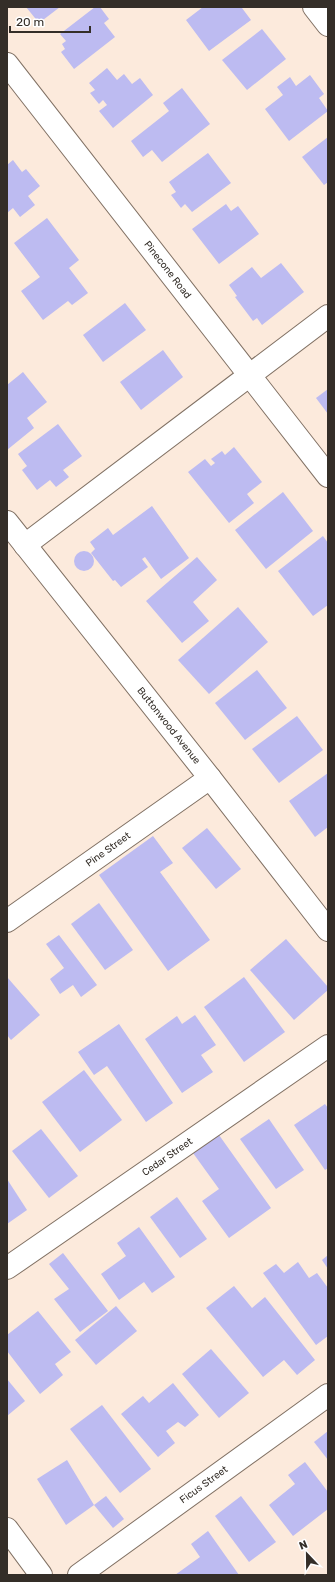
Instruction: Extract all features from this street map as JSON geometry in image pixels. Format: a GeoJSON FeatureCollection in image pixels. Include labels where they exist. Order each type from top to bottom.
{"type":"FeatureCollection","features":[{"type":"Feature","properties":{"kind":"street"},"geometry":{"type":"LineString","coordinates":[[314,7],[328,24]]}},
{"type":"Feature","properties":{"kind":"street","name":"Pinecone Road"},"geometry":{"type":"LineString","coordinates":[[7,64],[328,476]]}},
{"type":"Feature","properties":{"kind":"street"},"geometry":{"type":"LineString","coordinates":[[25,545],[328,316]]}},
{"type":"Feature","properties":{"kind":"street","name":"Buttonwood Avenue"},"geometry":{"type":"LineString","coordinates":[[7,522],[210,778],[328,930]]}},
{"type":"Feature","properties":{"kind":"street","name":"Pine Street"},"geometry":{"type":"LineString","coordinates":[[7,921],[210,778]]}},
{"type":"Feature","properties":{"kind":"street","name":"Cedar Street"},"geometry":{"type":"LineString","coordinates":[[7,1268],[328,1046]]}},
{"type":"Feature","properties":{"kind":"street","name":"Ficus Street"},"geometry":{"type":"LineString","coordinates":[[79,1575],[328,1395]]}},
{"type":"Feature","properties":{"kind":"street"},"geometry":{"type":"LineString","coordinates":[[7,1529],[41,1575]]}},
{"type":"Feature","properties":{"kind":"building"},"geometry":{"type":"Polygon","coordinates":[[[26,7],[60,7],[39,23],[26,7]]]}},
{"type":"Feature","properties":{"kind":"building"},"geometry":{"type":"Polygon","coordinates":[[[95,7],[100,7],[109,19],[104,23],[115,37],[74,69],[61,52],[65,49],[62,44],[66,41],[60,34],[95,7]]]}},
{"type":"Feature","properties":{"kind":"building"},"geometry":{"type":"Polygon","coordinates":[[[203,7],[244,7],[242,8],[251,20],[209,51],[186,20],[203,7]]]}},
{"type":"Feature","properties":{"kind":"building"},"geometry":{"type":"Polygon","coordinates":[[[262,29],[286,59],[247,90],[222,60],[262,29]]]}},
{"type":"Feature","properties":{"kind":"building"},"geometry":{"type":"Polygon","coordinates":[[[107,68],[117,80],[124,74],[132,84],[140,78],[153,95],[113,128],[99,111],[107,105],[103,100],[99,104],[90,93],[95,90],[89,83],[107,68]]]}},
{"type":"Feature","properties":{"kind":"building"},"geometry":{"type":"Polygon","coordinates":[[[310,75],[324,94],[319,98],[328,111],[289,141],[265,109],[283,95],[277,87],[290,77],[296,86],[310,75]]]}},
{"type":"Feature","properties":{"kind":"building"},"geometry":{"type":"Polygon","coordinates":[[[182,88],[210,124],[162,162],[152,150],[143,157],[131,141],[169,111],[163,103],[182,88]]]}},
{"type":"Feature","properties":{"kind":"building"},"geometry":{"type":"Polygon","coordinates":[[[328,137],[328,182],[324,185],[302,157],[328,137]]]}},
{"type":"Feature","properties":{"kind":"building"},"geometry":{"type":"Polygon","coordinates":[[[208,153],[231,183],[192,212],[185,204],[181,208],[171,195],[176,192],[169,182],[208,153]]]}},
{"type":"Feature","properties":{"kind":"building"},"geometry":{"type":"Polygon","coordinates":[[[13,160],[22,172],[26,169],[40,186],[28,196],[35,205],[20,217],[13,208],[7,213],[7,165],[13,160]]]}},
{"type":"Feature","properties":{"kind":"building"},"geometry":{"type":"Polygon","coordinates":[[[226,204],[231,211],[238,206],[259,234],[219,264],[192,229],[226,204]]]}},
{"type":"Feature","properties":{"kind":"building"},"geometry":{"type":"Polygon","coordinates":[[[47,218],[79,260],[69,268],[88,293],[72,305],[68,301],[43,320],[21,291],[40,277],[14,243],[47,218]]]}},
{"type":"Feature","properties":{"kind":"building"},"geometry":{"type":"Polygon","coordinates":[[[281,263],[304,292],[262,325],[257,318],[253,321],[235,297],[237,296],[229,285],[252,267],[261,278],[281,263]]]}},
{"type":"Feature","properties":{"kind":"building"},"geometry":{"type":"Polygon","coordinates":[[[125,303],[146,330],[103,362],[83,335],[125,303]]]}},
{"type":"Feature","properties":{"kind":"building"},"geometry":{"type":"Polygon","coordinates":[[[163,350],[183,377],[141,410],[120,382],[163,350]]]}},
{"type":"Feature","properties":{"kind":"building"},"geometry":{"type":"Polygon","coordinates":[[[23,372],[47,402],[27,418],[34,428],[7,450],[7,385],[23,372]]]}},
{"type":"Feature","properties":{"kind":"building"},"geometry":{"type":"Polygon","coordinates":[[[328,389],[328,414],[316,398],[328,389]]]}},
{"type":"Feature","properties":{"kind":"building"},"geometry":{"type":"Polygon","coordinates":[[[58,424],[82,456],[63,470],[69,477],[56,487],[50,480],[37,490],[22,470],[27,466],[18,454],[58,424]]]}},
{"type":"Feature","properties":{"kind":"building"},"geometry":{"type":"Polygon","coordinates":[[[234,447],[262,482],[247,494],[254,503],[229,523],[188,472],[205,459],[211,466],[215,463],[211,459],[222,451],[225,455],[234,447]]]}},
{"type":"Feature","properties":{"kind":"building"},"geometry":{"type":"Polygon","coordinates":[[[283,492],[313,531],[266,569],[235,530],[283,492]]]}},
{"type":"Feature","properties":{"kind":"building"},"geometry":{"type":"Polygon","coordinates":[[[152,506],[189,558],[161,579],[145,557],[142,559],[148,567],[121,587],[115,580],[113,581],[91,553],[95,549],[90,542],[108,528],[113,535],[152,506]]]}},
{"type":"Feature","properties":{"kind":"building"},"geometry":{"type":"Polygon","coordinates":[[[323,536],[328,543],[328,605],[313,616],[278,571],[323,536]]]}},
{"type":"Feature","properties":{"kind":"building"},"geometry":{"type":"Polygon","coordinates":[[[84,551],[91,554],[94,561],[91,568],[84,571],[77,568],[74,561],[77,554],[84,551]]]}},
{"type":"Feature","properties":{"kind":"building"},"geometry":{"type":"Polygon","coordinates":[[[197,557],[217,580],[193,602],[209,621],[182,643],[146,601],[197,557]]]}},
{"type":"Feature","properties":{"kind":"building"},"geometry":{"type":"Polygon","coordinates":[[[238,607],[268,642],[209,694],[178,660],[238,607]]]}},
{"type":"Feature","properties":{"kind":"building"},"geometry":{"type":"Polygon","coordinates":[[[257,670],[287,708],[245,740],[215,703],[257,670]]]}},
{"type":"Feature","properties":{"kind":"building"},"geometry":{"type":"Polygon","coordinates":[[[297,716],[323,750],[279,783],[252,749],[297,716]]]}},
{"type":"Feature","properties":{"kind":"building"},"geometry":{"type":"Polygon","coordinates":[[[328,773],[328,827],[315,837],[289,801],[328,773]]]}},
{"type":"Feature","properties":{"kind":"building"},"geometry":{"type":"Polygon","coordinates":[[[207,828],[241,869],[216,889],[182,848],[207,828]]]}},
{"type":"Feature","properties":{"kind":"building"},"geometry":{"type":"Polygon","coordinates":[[[153,836],[173,863],[160,872],[210,940],[168,971],[99,875],[153,836]]]}},
{"type":"Feature","properties":{"kind":"building"},"geometry":{"type":"Polygon","coordinates":[[[99,903],[133,950],[105,970],[71,924],[99,903]]]}},
{"type":"Feature","properties":{"kind":"building"},"geometry":{"type":"Polygon","coordinates":[[[59,935],[97,985],[81,997],[73,985],[60,994],[50,979],[64,968],[46,944],[59,935]]]}},
{"type":"Feature","properties":{"kind":"building"},"geometry":{"type":"Polygon","coordinates":[[[286,939],[328,987],[328,990],[294,1020],[250,970],[286,939]]]}},
{"type":"Feature","properties":{"kind":"building"},"geometry":{"type":"Polygon","coordinates":[[[7,977],[40,1015],[11,1040],[7,1035],[7,977]]]}},
{"type":"Feature","properties":{"kind":"building"},"geometry":{"type":"Polygon","coordinates":[[[244,977],[285,1032],[244,1062],[204,1007],[244,977]]]}},
{"type":"Feature","properties":{"kind":"building"},"geometry":{"type":"Polygon","coordinates":[[[195,1015],[216,1045],[201,1055],[213,1072],[182,1093],[145,1039],[177,1016],[182,1024],[195,1015]]]}},
{"type":"Feature","properties":{"kind":"building"},"geometry":{"type":"Polygon","coordinates":[[[119,1024],[173,1103],[146,1122],[107,1066],[94,1075],[78,1052],[119,1024]]]}},
{"type":"Feature","properties":{"kind":"building"},"geometry":{"type":"Polygon","coordinates":[[[84,1070],[122,1120],[80,1152],[42,1102],[84,1070]]]}},
{"type":"Feature","properties":{"kind":"building"},"geometry":{"type":"Polygon","coordinates":[[[325,1104],[328,1108],[328,1168],[325,1170],[294,1125],[325,1104]]]}},
{"type":"Feature","properties":{"kind":"building"},"geometry":{"type":"Polygon","coordinates":[[[269,1119],[304,1170],[276,1189],[240,1139],[269,1119]]]}},
{"type":"Feature","properties":{"kind":"building"},"geometry":{"type":"Polygon","coordinates":[[[41,1129],[78,1176],[49,1198],[12,1151],[41,1129]]]}},
{"type":"Feature","properties":{"kind":"building"},"geometry":{"type":"Polygon","coordinates":[[[219,1135],[271,1208],[229,1238],[202,1201],[219,1189],[193,1153],[219,1135]]]}},
{"type":"Feature","properties":{"kind":"building"},"geometry":{"type":"Polygon","coordinates":[[[7,1179],[27,1210],[7,1224],[7,1179]]]}},
{"type":"Feature","properties":{"kind":"building"},"geometry":{"type":"Polygon","coordinates":[[[177,1197],[207,1239],[180,1258],[150,1217],[177,1197]]]}},
{"type":"Feature","properties":{"kind":"building"},"geometry":{"type":"Polygon","coordinates":[[[139,1227],[175,1277],[152,1293],[144,1282],[119,1300],[101,1274],[126,1256],[117,1243],[139,1227]]]}},
{"type":"Feature","properties":{"kind":"building"},"geometry":{"type":"Polygon","coordinates":[[[63,1253],[108,1311],[80,1332],[54,1299],[69,1289],[49,1264],[63,1253]]]}},
{"type":"Feature","properties":{"kind":"building"},"geometry":{"type":"Polygon","coordinates":[[[328,1255],[328,1269],[322,1260],[328,1255]]]}},
{"type":"Feature","properties":{"kind":"building"},"geometry":{"type":"Polygon","coordinates":[[[298,1262],[309,1278],[317,1273],[328,1288],[328,1336],[316,1345],[263,1273],[276,1264],[284,1273],[298,1262]]]}},
{"type":"Feature","properties":{"kind":"building"},"geometry":{"type":"Polygon","coordinates":[[[234,1286],[252,1308],[265,1297],[315,1360],[297,1375],[284,1360],[263,1377],[206,1308],[234,1286]]]}},
{"type":"Feature","properties":{"kind":"building"},"geometry":{"type":"Polygon","coordinates":[[[116,1306],[137,1331],[96,1365],[75,1340],[116,1306]]]}},
{"type":"Feature","properties":{"kind":"building"},"geometry":{"type":"Polygon","coordinates":[[[38,1311],[71,1352],[55,1364],[63,1375],[40,1394],[7,1351],[7,1335],[38,1311]]]}},
{"type":"Feature","properties":{"kind":"building"},"geometry":{"type":"Polygon","coordinates":[[[211,1349],[249,1393],[219,1418],[182,1374],[211,1349]]]}},
{"type":"Feature","properties":{"kind":"building"},"geometry":{"type":"Polygon","coordinates":[[[7,1379],[25,1401],[7,1416],[7,1379]]]}},
{"type":"Feature","properties":{"kind":"building"},"geometry":{"type":"Polygon","coordinates":[[[173,1383],[199,1415],[185,1427],[178,1422],[166,1431],[175,1443],[158,1457],[121,1414],[143,1396],[149,1403],[173,1383]]]}},
{"type":"Feature","properties":{"kind":"building"},"geometry":{"type":"Polygon","coordinates":[[[102,1405],[151,1469],[120,1493],[70,1429],[102,1405]]]}},
{"type":"Feature","properties":{"kind":"building"},"geometry":{"type":"Polygon","coordinates":[[[328,1431],[328,1460],[314,1442],[328,1431]]]}},
{"type":"Feature","properties":{"kind":"building"},"geometry":{"type":"Polygon","coordinates":[[[67,1460],[94,1505],[66,1525],[37,1479],[67,1460]]]}},
{"type":"Feature","properties":{"kind":"building"},"geometry":{"type":"Polygon","coordinates":[[[305,1462],[328,1492],[328,1509],[293,1536],[269,1505],[295,1484],[288,1475],[305,1462]]]}},
{"type":"Feature","properties":{"kind":"building"},"geometry":{"type":"Polygon","coordinates":[[[106,1496],[124,1519],[113,1528],[94,1505],[106,1496]]]}},
{"type":"Feature","properties":{"kind":"building"},"geometry":{"type":"Polygon","coordinates":[[[241,1496],[276,1542],[249,1562],[215,1516],[241,1496]]]}},
{"type":"Feature","properties":{"kind":"building"},"geometry":{"type":"Polygon","coordinates":[[[208,1531],[239,1575],[175,1575],[200,1557],[191,1544],[208,1531]]]}}]}
